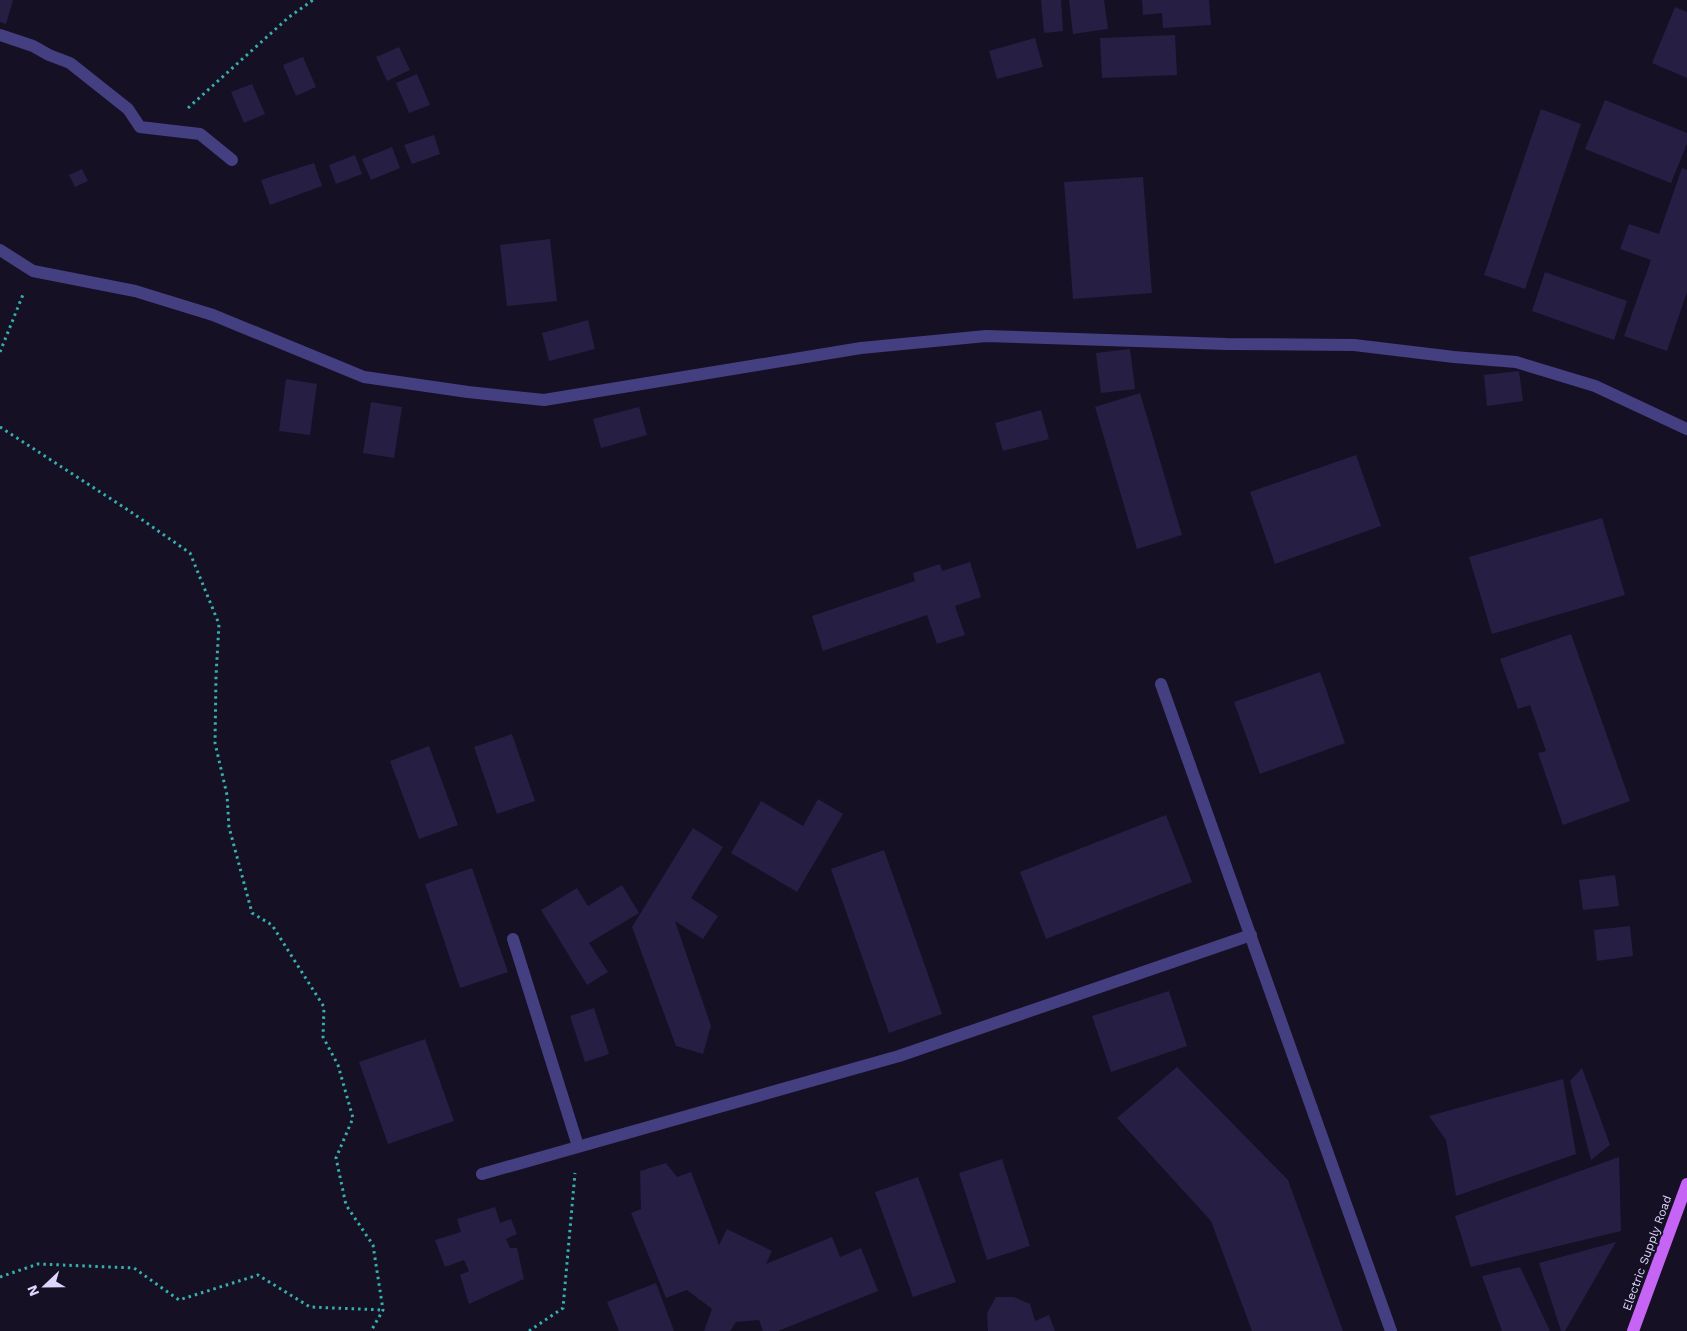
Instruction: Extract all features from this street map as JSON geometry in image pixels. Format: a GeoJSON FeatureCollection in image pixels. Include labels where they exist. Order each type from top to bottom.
{"type":"FeatureCollection","features":[{"type":"Feature","properties":{"kind":"main road","name":"Electric Supply Road"},"geometry":{"type":"LineString","coordinates":[[1633,1331],[1687,1184]]}},
{"type":"Feature","properties":{"kind":"street"},"geometry":{"type":"LineString","coordinates":[[0,36],[33,46],[48,55],[70,62],[128,109],[140,127],[200,134],[232,160]]}},
{"type":"Feature","properties":{"kind":"street"},"geometry":{"type":"LineString","coordinates":[[0,250],[33,271],[135,291],[213,315],[364,377],[468,392],[544,400],[861,348],[986,336],[1226,344],[1354,345],[1516,362],[1595,386],[1687,429]]}},
{"type":"Feature","properties":{"kind":"street"},"geometry":{"type":"LineString","coordinates":[[1161,684],[1391,1331]]}},
{"type":"Feature","properties":{"kind":"street"},"geometry":{"type":"LineString","coordinates":[[482,1174],[899,1056],[1250,935]]}},
{"type":"Feature","properties":{"kind":"street"},"geometry":{"type":"LineString","coordinates":[[513,939],[578,1146]]}},
{"type":"Feature","properties":{"kind":"path"},"geometry":{"type":"LineString","coordinates":[[163,130],[289,17],[312,0]]}},
{"type":"Feature","properties":{"kind":"path"},"geometry":{"type":"LineString","coordinates":[[0,352],[33,271]]}},
{"type":"Feature","properties":{"kind":"path"},"geometry":{"type":"LineString","coordinates":[[0,427],[128,510],[190,553],[219,624],[215,743],[226,795],[229,827],[252,913],[272,925],[324,1007],[323,1037],[338,1065],[354,1118],[336,1158],[346,1205],[373,1244],[383,1310],[371,1331]]}},
{"type":"Feature","properties":{"kind":"path"},"geometry":{"type":"LineString","coordinates":[[529,1331],[564,1308],[578,1146]]}},
{"type":"Feature","properties":{"kind":"path"},"geometry":{"type":"LineString","coordinates":[[0,1277],[38,1264],[134,1268],[179,1300],[258,1274],[310,1307],[383,1310]]}},
{"type":"Feature","properties":{"kind":"building"},"geometry":{"type":"Polygon","coordinates":[[[0,0],[13,0],[6,24],[0,22],[0,0]]]}},
{"type":"Feature","properties":{"kind":"building"},"geometry":{"type":"Polygon","coordinates":[[[1041,0],[1061,0],[1063,31],[1044,33],[1041,0]]]}},
{"type":"Feature","properties":{"kind":"building"},"geometry":{"type":"Polygon","coordinates":[[[1069,0],[1104,0],[1108,29],[1073,34],[1069,0]]]}},
{"type":"Feature","properties":{"kind":"building"},"geometry":{"type":"Polygon","coordinates":[[[1142,0],[1209,0],[1211,25],[1163,28],[1162,13],[1143,15],[1142,0]]]}},
{"type":"Feature","properties":{"kind":"building"},"geometry":{"type":"Polygon","coordinates":[[[1675,7],[1687,12],[1687,78],[1652,63],[1675,7]]]}},
{"type":"Feature","properties":{"kind":"building"},"geometry":{"type":"Polygon","coordinates":[[[1175,35],[1177,75],[1102,78],[1100,38],[1175,35]]]}},
{"type":"Feature","properties":{"kind":"building"},"geometry":{"type":"Polygon","coordinates":[[[1035,38],[1043,67],[997,79],[989,51],[1035,38]]]}},
{"type":"Feature","properties":{"kind":"building"},"geometry":{"type":"Polygon","coordinates":[[[399,47],[410,70],[387,81],[376,57],[399,47]]]}},
{"type":"Feature","properties":{"kind":"building"},"geometry":{"type":"Polygon","coordinates":[[[303,57],[316,87],[296,96],[283,65],[303,57]]]}},
{"type":"Feature","properties":{"kind":"building"},"geometry":{"type":"Polygon","coordinates":[[[417,74],[430,105],[409,113],[396,83],[417,74]]]}},
{"type":"Feature","properties":{"kind":"building"},"geometry":{"type":"Polygon","coordinates":[[[252,84],[265,114],[244,123],[231,92],[252,84]]]}},
{"type":"Feature","properties":{"kind":"building"},"geometry":{"type":"Polygon","coordinates":[[[1605,100],[1687,133],[1687,144],[1671,183],[1585,149],[1605,100]]]}},
{"type":"Feature","properties":{"kind":"building"},"geometry":{"type":"Polygon","coordinates":[[[1541,109],[1581,124],[1525,289],[1484,275],[1541,109]]]}},
{"type":"Feature","properties":{"kind":"building"},"geometry":{"type":"Polygon","coordinates":[[[434,135],[440,154],[412,164],[404,145],[434,135]]]}},
{"type":"Feature","properties":{"kind":"building"},"geometry":{"type":"Polygon","coordinates":[[[392,147],[400,168],[371,180],[362,159],[392,147]]]}},
{"type":"Feature","properties":{"kind":"building"},"geometry":{"type":"Polygon","coordinates":[[[355,155],[362,174],[336,184],[329,165],[355,155]]]}},
{"type":"Feature","properties":{"kind":"building"},"geometry":{"type":"Polygon","coordinates":[[[314,163],[322,186],[270,205],[261,180],[314,163]]]}},
{"type":"Feature","properties":{"kind":"building"},"geometry":{"type":"Polygon","coordinates":[[[1682,168],[1687,170],[1687,292],[1667,351],[1624,336],[1651,260],[1620,249],[1629,224],[1659,234],[1682,168]]]}},
{"type":"Feature","properties":{"kind":"building"},"geometry":{"type":"Polygon","coordinates":[[[82,169],[88,181],[75,187],[69,175],[82,169]]]}},
{"type":"Feature","properties":{"kind":"building"},"geometry":{"type":"Polygon","coordinates":[[[1143,177],[1152,293],[1073,299],[1064,182],[1143,177]]]}},
{"type":"Feature","properties":{"kind":"building"},"geometry":{"type":"Polygon","coordinates":[[[550,239],[557,301],[507,306],[500,245],[550,239]]]}},
{"type":"Feature","properties":{"kind":"building"},"geometry":{"type":"Polygon","coordinates":[[[1545,272],[1627,301],[1614,340],[1532,311],[1545,272]]]}},
{"type":"Feature","properties":{"kind":"building"},"geometry":{"type":"Polygon","coordinates":[[[588,320],[595,349],[549,361],[542,333],[588,320]]]}},
{"type":"Feature","properties":{"kind":"building"},"geometry":{"type":"Polygon","coordinates":[[[1130,349],[1135,389],[1101,393],[1096,353],[1130,349]]]}},
{"type":"Feature","properties":{"kind":"building"},"geometry":{"type":"Polygon","coordinates":[[[1519,371],[1523,401],[1487,406],[1484,375],[1519,371]]]}},
{"type":"Feature","properties":{"kind":"building"},"geometry":{"type":"Polygon","coordinates":[[[286,379],[317,384],[310,435],[279,431],[286,379]]]}},
{"type":"Feature","properties":{"kind":"building"},"geometry":{"type":"Polygon","coordinates":[[[1140,393],[1182,535],[1137,549],[1095,407],[1140,393]]]}},
{"type":"Feature","properties":{"kind":"building"},"geometry":{"type":"Polygon","coordinates":[[[371,402],[402,407],[394,458],[363,453],[371,402]]]}},
{"type":"Feature","properties":{"kind":"building"},"geometry":{"type":"Polygon","coordinates":[[[639,407],[647,435],[601,448],[593,419],[639,407]]]}},
{"type":"Feature","properties":{"kind":"building"},"geometry":{"type":"Polygon","coordinates":[[[1041,410],[1049,439],[1003,451],[995,423],[1041,410]]]}},
{"type":"Feature","properties":{"kind":"building"},"geometry":{"type":"Polygon","coordinates":[[[1356,455],[1381,526],[1275,564],[1250,492],[1356,455]]]}},
{"type":"Feature","properties":{"kind":"building"},"geometry":{"type":"Polygon","coordinates":[[[1602,518],[1625,595],[1492,634],[1469,557],[1602,518]]]}},
{"type":"Feature","properties":{"kind":"building"},"geometry":{"type":"Polygon","coordinates":[[[970,562],[981,597],[955,606],[965,635],[937,644],[927,615],[823,651],[812,616],[915,581],[913,573],[940,564],[942,571],[970,562]]]}},
{"type":"Feature","properties":{"kind":"building"},"geometry":{"type":"Polygon","coordinates":[[[1571,634],[1630,801],[1563,825],[1538,753],[1546,751],[1530,705],[1518,709],[1500,659],[1571,634]]]}},
{"type":"Feature","properties":{"kind":"building"},"geometry":{"type":"Polygon","coordinates":[[[1320,672],[1345,743],[1260,774],[1234,702],[1320,672]]]}},
{"type":"Feature","properties":{"kind":"building"},"geometry":{"type":"Polygon","coordinates":[[[512,734],[535,801],[497,814],[474,747],[512,734]]]}},
{"type":"Feature","properties":{"kind":"building"},"geometry":{"type":"Polygon","coordinates":[[[429,746],[458,825],[419,839],[390,761],[429,746]]]}},
{"type":"Feature","properties":{"kind":"building"},"geometry":{"type":"Polygon","coordinates":[[[818,799],[843,814],[797,892],[731,853],[761,801],[803,826],[818,799]]]}},
{"type":"Feature","properties":{"kind":"building"},"geometry":{"type":"Polygon","coordinates":[[[1166,815],[1192,882],[1046,939],[1020,872],[1166,815]]]}},
{"type":"Feature","properties":{"kind":"building"},"geometry":{"type":"Polygon","coordinates":[[[693,828],[723,847],[691,898],[718,916],[703,939],[675,921],[711,1026],[703,1054],[676,1046],[632,927],[693,828]]]}},
{"type":"Feature","properties":{"kind":"building"},"geometry":{"type":"Polygon","coordinates":[[[884,850],[942,1014],[889,1033],[831,869],[884,850]]]}},
{"type":"Feature","properties":{"kind":"building"},"geometry":{"type":"Polygon","coordinates":[[[472,868],[508,972],[460,988],[425,884],[472,868]]]}},
{"type":"Feature","properties":{"kind":"building"},"geometry":{"type":"Polygon","coordinates":[[[1615,875],[1619,906],[1583,910],[1579,880],[1615,875]]]}},
{"type":"Feature","properties":{"kind":"building"},"geometry":{"type":"Polygon","coordinates":[[[622,885],[639,913],[589,943],[608,972],[587,985],[541,910],[577,888],[588,906],[622,885]]]}},
{"type":"Feature","properties":{"kind":"building"},"geometry":{"type":"Polygon","coordinates":[[[1630,926],[1633,956],[1597,961],[1594,930],[1630,926]]]}},
{"type":"Feature","properties":{"kind":"building"},"geometry":{"type":"Polygon","coordinates":[[[1169,991],[1187,1046],[1111,1072],[1092,1016],[1169,991]]]}},
{"type":"Feature","properties":{"kind":"building"},"geometry":{"type":"Polygon","coordinates":[[[594,1008],[609,1054],[585,1062],[570,1016],[594,1008]]]}},
{"type":"Feature","properties":{"kind":"building"},"geometry":{"type":"Polygon","coordinates":[[[425,1039],[454,1121],[388,1144],[359,1062],[425,1039]]]}},
{"type":"Feature","properties":{"kind":"building"},"geometry":{"type":"Polygon","coordinates":[[[1177,1067],[1288,1180],[1343,1331],[1252,1331],[1211,1221],[1117,1118],[1177,1067]]]}},
{"type":"Feature","properties":{"kind":"building"},"geometry":{"type":"Polygon","coordinates":[[[1582,1068],[1610,1145],[1591,1160],[1570,1081],[1582,1068]]]}},
{"type":"Feature","properties":{"kind":"building"},"geometry":{"type":"Polygon","coordinates":[[[1563,1079],[1576,1154],[1456,1196],[1446,1140],[1429,1116],[1563,1079]]]}},
{"type":"Feature","properties":{"kind":"building"},"geometry":{"type":"Polygon","coordinates":[[[1619,1157],[1621,1231],[1471,1267],[1455,1216],[1619,1157]]]}},
{"type":"Feature","properties":{"kind":"building"},"geometry":{"type":"Polygon","coordinates":[[[1002,1159],[1030,1246],[987,1260],[959,1173],[1002,1159]]]}},
{"type":"Feature","properties":{"kind":"building"},"geometry":{"type":"Polygon","coordinates":[[[666,1163],[677,1177],[691,1172],[719,1245],[727,1229],[772,1251],[766,1264],[832,1237],[840,1257],[861,1248],[878,1291],[778,1331],[763,1331],[759,1320],[736,1322],[730,1331],[704,1331],[712,1309],[687,1290],[666,1298],[631,1213],[641,1209],[640,1171],[666,1163]]]}},
{"type":"Feature","properties":{"kind":"building"},"geometry":{"type":"Polygon","coordinates":[[[918,1177],[956,1282],[913,1297],[875,1192],[918,1177]]]}},
{"type":"Feature","properties":{"kind":"building"},"geometry":{"type":"Polygon","coordinates":[[[495,1207],[500,1223],[511,1219],[517,1234],[506,1239],[510,1248],[517,1248],[524,1279],[469,1304],[460,1275],[469,1271],[464,1260],[445,1267],[435,1240],[461,1232],[457,1219],[495,1207]]]}},
{"type":"Feature","properties":{"kind":"building"},"geometry":{"type":"Polygon","coordinates":[[[1616,1242],[1565,1331],[1561,1331],[1539,1263],[1616,1242]]]}},
{"type":"Feature","properties":{"kind":"building"},"geometry":{"type":"Polygon","coordinates":[[[1520,1267],[1550,1331],[1502,1331],[1482,1276],[1520,1267]]]}},
{"type":"Feature","properties":{"kind":"building"},"geometry":{"type":"Polygon","coordinates":[[[656,1283],[674,1331],[619,1331],[607,1302],[656,1283]]]}},
{"type":"Feature","properties":{"kind":"building"},"geometry":{"type":"Polygon","coordinates":[[[996,1297],[1014,1297],[1030,1304],[1035,1321],[1049,1315],[1055,1331],[988,1331],[987,1313],[996,1297]]]}}]}
